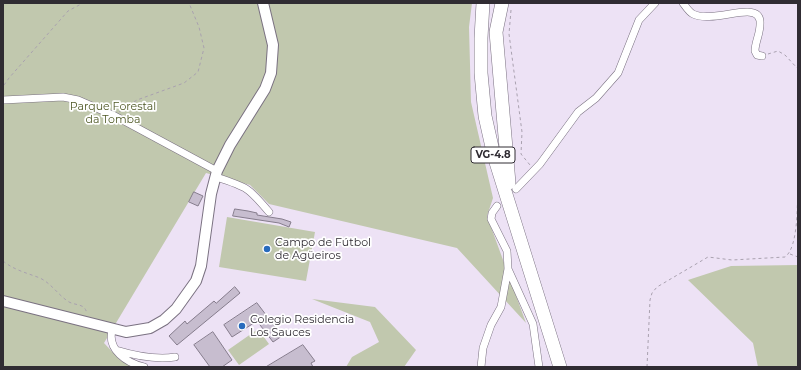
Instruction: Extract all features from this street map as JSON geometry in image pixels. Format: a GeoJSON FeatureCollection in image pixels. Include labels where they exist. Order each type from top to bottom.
{"type":"FeatureCollection","features":[{"type":"Feature","properties":{"kind":"highway","name":"VG-4.8"},"geometry":{"type":"LineString","coordinates":[[483,3],[480,38],[481,73],[485,116],[494,156],[560,367]]}},
{"type":"Feature","properties":{"kind":"highway"},"geometry":{"type":"LineString","coordinates":[[507,4],[496,32],[507,174],[510,190],[536,273],[540,301]]}},
{"type":"Feature","properties":{"kind":"street"},"geometry":{"type":"LineString","coordinates":[[3,301],[112,330],[126,332],[150,328],[164,320],[176,309],[187,296],[196,281],[201,266],[211,194],[216,174],[230,145],[272,73],[274,45],[263,3]]}},
{"type":"Feature","properties":{"kind":"street"},"geometry":{"type":"LineString","coordinates":[[516,188],[535,168],[578,112],[596,98],[618,72],[640,20],[655,3]]}},
{"type":"Feature","properties":{"kind":"street"},"geometry":{"type":"LineString","coordinates":[[683,3],[689,11],[700,16],[722,16],[747,10],[755,11],[759,14],[760,32],[754,51],[757,55],[762,56]]}},
{"type":"Feature","properties":{"kind":"street"},"geometry":{"type":"LineString","coordinates":[[3,100],[63,97],[78,100],[115,116],[216,174],[243,185],[251,191],[269,212]]}},
{"type":"Feature","properties":{"kind":"street"},"geometry":{"type":"LineString","coordinates":[[481,367],[483,348],[501,307],[508,269],[506,252],[491,219],[492,213],[497,206]]}},
{"type":"Feature","properties":{"kind":"street"},"geometry":{"type":"LineString","coordinates":[[508,269],[533,324],[539,367]]}},
{"type":"Feature","properties":{"kind":"street"},"geometry":{"type":"LineString","coordinates":[[112,330],[110,336],[116,350],[123,358],[141,367]]}},
{"type":"Feature","properties":{"kind":"street"},"geometry":{"type":"LineString","coordinates":[[116,350],[135,356],[161,359],[175,357]]}},
{"type":"Feature","properties":{"kind":"path"},"geometry":{"type":"LineString","coordinates":[[3,91],[4,85],[9,78],[58,21],[74,6],[83,3]]}},
{"type":"Feature","properties":{"kind":"path"},"geometry":{"type":"LineString","coordinates":[[115,116],[137,100],[184,83],[198,72],[204,48],[192,8],[189,3]]}},
{"type":"Feature","properties":{"kind":"path"},"geometry":{"type":"LineString","coordinates":[[507,4],[509,34],[522,132],[521,154],[527,163],[535,168]]}},
{"type":"Feature","properties":{"kind":"path"},"geometry":{"type":"LineString","coordinates":[[762,56],[778,51],[785,55],[798,69]]}},
{"type":"Feature","properties":{"kind":"path"},"geometry":{"type":"LineString","coordinates":[[647,367],[650,300],[652,293],[657,287],[708,256],[732,260],[785,257],[790,254],[793,246],[798,208],[798,184]]}},
{"type":"Feature","properties":{"kind":"path"},"geometry":{"type":"LineString","coordinates":[[790,254],[798,257]]}},
{"type":"Feature","properties":{"kind":"path"},"geometry":{"type":"LineString","coordinates":[[3,261],[12,268],[47,282],[69,302],[80,304],[88,313],[84,322]]}},
{"type":"Feature","properties":{"kind":"green space","name":"Parque Forestal da Tomba"},"geometry":{"type":"Polygon","coordinates":[[[3,3],[472,3],[469,27],[471,102],[493,198],[487,216],[526,323],[457,248],[269,204],[250,185],[206,173],[104,343],[120,360],[134,367],[3,367],[3,3]]]}},
{"type":"Feature","properties":{"kind":"green space","name":"Campo de Fútbol de Agüeiros"},"geometry":{"type":"Polygon","coordinates":[[[227,217],[315,232],[306,281],[219,267],[227,217]]]}},
{"type":"Feature","properties":{"kind":"green space"},"geometry":{"type":"Polygon","coordinates":[[[798,265],[798,367],[758,367],[753,343],[688,280],[731,266],[798,265]]]}},
{"type":"Feature","properties":{"kind":"green space"},"geometry":{"type":"Polygon","coordinates":[[[312,299],[375,307],[416,350],[404,367],[346,367],[352,357],[379,342],[370,322],[312,299]]]}},
{"type":"Feature","properties":{"kind":"green space"},"geometry":{"type":"Polygon","coordinates":[[[258,329],[269,344],[239,365],[228,350],[258,329]]]}},
{"type":"Feature","properties":{"kind":"building"},"geometry":{"type":"Polygon","coordinates":[[[194,192],[203,196],[198,206],[189,202],[194,192]]]}},
{"type":"Feature","properties":{"kind":"building"},"geometry":{"type":"Polygon","coordinates":[[[235,209],[291,222],[289,227],[279,223],[233,216],[235,209]]]}},
{"type":"Feature","properties":{"kind":"building"},"geometry":{"type":"Polygon","coordinates":[[[235,287],[240,293],[177,345],[169,336],[185,321],[187,324],[214,301],[216,303],[235,287]]]}},
{"type":"Feature","properties":{"kind":"building"},"geometry":{"type":"Polygon","coordinates":[[[257,303],[282,336],[273,342],[257,321],[232,337],[224,325],[257,303]]]}},
{"type":"Feature","properties":{"kind":"building"},"geometry":{"type":"Polygon","coordinates":[[[213,332],[232,360],[222,367],[210,367],[194,345],[213,332]]]}},
{"type":"Feature","properties":{"kind":"building"},"geometry":{"type":"Polygon","coordinates":[[[303,345],[315,361],[311,363],[313,367],[266,367],[303,345]]]}},
{"type":"Feature","properties":{"kind":"place","name":"Campo de Fútbol de Agüeiros"},"geometry":{"type":"Point","coordinates":[267,249]}},
{"type":"Feature","properties":{"kind":"place","name":"Colegio Residencia Los Sauces"},"geometry":{"type":"Point","coordinates":[242,326]}}]}
